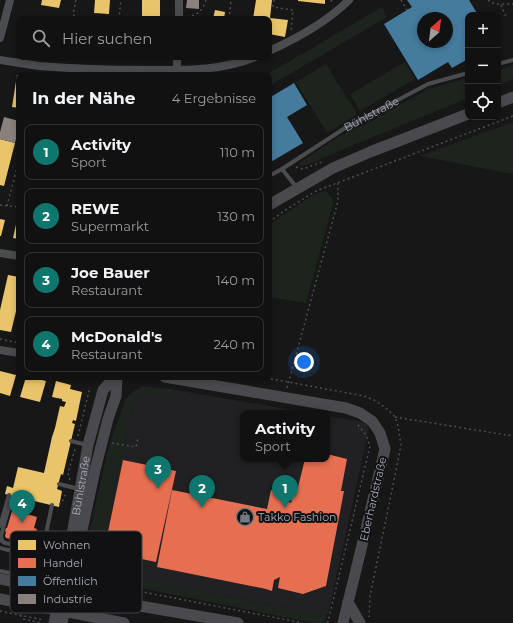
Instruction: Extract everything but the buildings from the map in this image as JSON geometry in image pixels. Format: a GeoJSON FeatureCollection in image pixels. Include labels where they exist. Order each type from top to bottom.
{"type":"FeatureCollection","features":[{"type":"Feature","properties":{"kind":"main road"},"geometry":{"type":"LineString","coordinates":[[501,102],[513,97]]}},
{"type":"Feature","properties":{"kind":"main road"},"geometry":{"type":"LineString","coordinates":[[272,203],[333,168],[364,154],[465,115]]}},
{"type":"Feature","properties":{"kind":"main road","name":"Bühlstraße"},"geometry":{"type":"LineString","coordinates":[[72,531],[88,445],[103,390],[113,380]]}},
{"type":"Feature","properties":{"kind":"main road","name":"Bühlstraße"},"geometry":{"type":"LineString","coordinates":[[82,531],[95,470],[108,419],[116,396],[116,380]]}},
{"type":"Feature","properties":{"kind":"main road","name":"Eberhardstraße"},"geometry":{"type":"LineString","coordinates":[[186,380],[346,408],[360,413],[372,421],[380,432],[385,449],[343,623]]}},
{"type":"Feature","properties":{"kind":"main road"},"geometry":{"type":"LineString","coordinates":[[0,579],[10,580]]}},
{"type":"Feature","properties":{"kind":"main road"},"geometry":{"type":"LineString","coordinates":[[0,599],[10,601]]}},
{"type":"Feature","properties":{"kind":"main road"},"geometry":{"type":"LineString","coordinates":[[348,602],[365,622]]}},
{"type":"Feature","properties":{"kind":"main road"},"geometry":{"type":"LineString","coordinates":[[142,604],[238,623]]}},
{"type":"Feature","properties":{"kind":"main road","name":"Bühlstraße"},"geometry":{"type":"LineString","coordinates":[[54,623],[56,613]]}},
{"type":"Feature","properties":{"kind":"main road","name":"Bühlstraße"},"geometry":{"type":"LineString","coordinates":[[62,623],[64,613]]}},
{"type":"Feature","properties":{"kind":"main road"},"geometry":{"type":"LineString","coordinates":[[70,613],[124,623]]}},
{"type":"Feature","properties":{"kind":"street"},"geometry":{"type":"LineString","coordinates":[[0,38],[10,0]]}},
{"type":"Feature","properties":{"kind":"street"},"geometry":{"type":"LineString","coordinates":[[179,0],[180,16]]}},
{"type":"Feature","properties":{"kind":"street"},"geometry":{"type":"LineString","coordinates":[[272,50],[290,42],[317,25],[349,0]]}},
{"type":"Feature","properties":{"kind":"street"},"geometry":{"type":"LineString","coordinates":[[0,60],[39,66],[113,72]]}},
{"type":"Feature","properties":{"kind":"street"},"geometry":{"type":"LineString","coordinates":[[177,60],[177,70]]}},
{"type":"Feature","properties":{"kind":"street"},"geometry":{"type":"LineString","coordinates":[[142,72],[218,68],[234,65],[247,60]]}},
{"type":"Feature","properties":{"kind":"street"},"geometry":{"type":"LineString","coordinates":[[0,253],[16,256]]}},
{"type":"Feature","properties":{"kind":"street"},"geometry":{"type":"LineString","coordinates":[[0,350],[16,353]]}},
{"type":"Feature","properties":{"kind":"lane"},"geometry":{"type":"LineString","coordinates":[[501,63],[513,60]]}},
{"type":"Feature","properties":{"kind":"lane","name":"Bühlstraße"},"geometry":{"type":"LineString","coordinates":[[272,174],[345,128],[428,84],[465,74]]}},
{"type":"Feature","properties":{"kind":"lane"},"geometry":{"type":"LineString","coordinates":[[282,169],[297,188]]}},
{"type":"Feature","properties":{"kind":"lane"},"geometry":{"type":"LineString","coordinates":[[71,441],[88,445]]}},
{"type":"Feature","properties":{"kind":"lane"},"geometry":{"type":"LineString","coordinates":[[59,484],[79,489]]}},
{"type":"Feature","properties":{"kind":"lane"},"geometry":{"type":"LineString","coordinates":[[282,490],[290,501]]}},
{"type":"Feature","properties":{"kind":"lane"},"geometry":{"type":"LineString","coordinates":[[0,526],[9,495]]}},
{"type":"Feature","properties":{"kind":"lane"},"geometry":{"type":"LineString","coordinates":[[10,544],[2,541],[2,536],[10,506],[13,499],[16,497]]}},
{"type":"Feature","properties":{"kind":"lane"},"geometry":{"type":"LineString","coordinates":[[46,531],[52,505]]}},
{"type":"Feature","properties":{"kind":"lane"},"geometry":{"type":"LineString","coordinates":[[0,548],[10,550]]}},
{"type":"Feature","properties":{"kind":"lane"},"geometry":{"type":"LineString","coordinates":[[0,571],[10,573]]}},
{"type":"Feature","properties":{"kind":"path"},"geometry":{"type":"LineString","coordinates":[[75,16],[73,14],[76,0]]}},
{"type":"Feature","properties":{"kind":"path"},"geometry":{"type":"LineString","coordinates":[[119,16],[120,0]]}},
{"type":"Feature","properties":{"kind":"path"},"geometry":{"type":"LineString","coordinates":[[190,16],[196,14],[203,7],[206,0]]}},
{"type":"Feature","properties":{"kind":"path"},"geometry":{"type":"LineString","coordinates":[[229,16],[231,0]]}},
{"type":"Feature","properties":{"kind":"path"},"geometry":{"type":"LineString","coordinates":[[274,0],[273,7],[293,10],[290,42]]}},
{"type":"Feature","properties":{"kind":"path"},"geometry":{"type":"LineString","coordinates":[[402,0],[407,10]]}},
{"type":"Feature","properties":{"kind":"path"},"geometry":{"type":"LineString","coordinates":[[488,0],[491,3],[501,5],[513,4]]}},
{"type":"Feature","properties":{"kind":"path"},"geometry":{"type":"LineString","coordinates":[[501,5],[506,17]]}},
{"type":"Feature","properties":{"kind":"path"},"geometry":{"type":"LineString","coordinates":[[272,220],[316,191],[513,116]]}},
{"type":"Feature","properties":{"kind":"path"},"geometry":{"type":"LineString","coordinates":[[6,206],[16,171]]}},
{"type":"Feature","properties":{"kind":"path"},"geometry":{"type":"LineString","coordinates":[[285,398],[288,382],[338,201],[338,182]]}},
{"type":"Feature","properties":{"kind":"path"},"geometry":{"type":"LineString","coordinates":[[0,206],[16,207]]}},
{"type":"Feature","properties":{"kind":"path"},"geometry":{"type":"LineString","coordinates":[[0,339],[16,343]]}},
{"type":"Feature","properties":{"kind":"path"},"geometry":{"type":"LineString","coordinates":[[272,379],[364,396],[376,401],[395,417],[401,445],[370,596],[369,614],[365,622]]}},
{"type":"Feature","properties":{"kind":"path"},"geometry":{"type":"LineString","coordinates":[[395,417],[513,436]]}},
{"type":"Feature","properties":{"kind":"path"},"geometry":{"type":"LineString","coordinates":[[327,623],[370,446],[366,435],[358,425]]}},
{"type":"Feature","properties":{"kind":"path"},"geometry":{"type":"LineString","coordinates":[[108,443],[136,447],[138,438]]}},
{"type":"Feature","properties":{"kind":"path"},"geometry":{"type":"LineString","coordinates":[[59,504],[62,503],[68,488]]}},
{"type":"Feature","properties":{"kind":"path"},"geometry":{"type":"LineString","coordinates":[[142,592],[303,623]]}},
{"type":"Feature","properties":{"kind":"path"},"geometry":{"type":"LineString","coordinates":[[0,611],[62,623]]}},
{"type":"Feature","properties":{"kind":"path"},"geometry":{"type":"LineString","coordinates":[[20,615],[23,619],[41,623]]}},
{"type":"Feature","properties":{"kind":"shaded area"},"geometry":{"type":"Polygon","coordinates":[[[382,7],[387,17],[272,84],[271,72],[382,7]]]}},
{"type":"Feature","properties":{"kind":"shaded area"},"geometry":{"type":"Polygon","coordinates":[[[405,62],[415,79],[360,111],[350,94],[405,62]]]}},
{"type":"Feature","properties":{"kind":"shaded area"},"geometry":{"type":"Polygon","coordinates":[[[326,64],[357,114],[327,133],[296,82],[326,64]]]}},
{"type":"Feature","properties":{"kind":"shaded area"},"geometry":{"type":"Polygon","coordinates":[[[513,65],[513,79],[501,85],[501,69],[513,65]]]}},
{"type":"Feature","properties":{"kind":"shaded area"},"geometry":{"type":"Polygon","coordinates":[[[465,79],[465,99],[312,163],[301,166],[298,164],[339,136],[372,121],[428,89],[465,79]]]}},
{"type":"Feature","properties":{"kind":"shaded area"},"geometry":{"type":"Polygon","coordinates":[[[513,122],[513,174],[420,156],[513,122]]]}},
{"type":"Feature","properties":{"kind":"shaded area"},"geometry":{"type":"Polygon","coordinates":[[[326,191],[332,198],[333,204],[306,303],[272,297],[272,223],[315,194],[326,191]]]}},
{"type":"Feature","properties":{"kind":"shaded area"},"geometry":{"type":"Polygon","coordinates":[[[143,386],[165,389],[164,396],[140,392],[131,417],[105,531],[90,531],[108,449],[125,400],[133,392],[143,386]]]}},
{"type":"Feature","properties":{"kind":"shaded area"},"geometry":{"type":"Polygon","coordinates":[[[164,388],[293,410],[240,410],[240,462],[330,462],[330,416],[370,423],[329,611],[326,615],[142,580],[142,531],[105,531],[131,417],[140,392],[164,388]]]}},
{"type":"Feature","properties":{"kind":"shaded area"},"geometry":{"type":"Polygon","coordinates":[[[142,580],[326,615],[325,621],[322,623],[314,623],[142,588],[142,580]]]}},
{"type":"Feature","properties":{"kind":"place","name":"Joe Bauer"},"geometry":{"type":"Point","coordinates":[158,489]}},
{"type":"Feature","properties":{"kind":"place","name":"REWE"},"geometry":{"type":"Point","coordinates":[202,508]}},
{"type":"Feature","properties":{"kind":"place","name":"Activity"},"geometry":{"type":"Point","coordinates":[285,508]}},
{"type":"Feature","properties":{"kind":"place","name":"Takko Fashion"},"geometry":{"type":"Point","coordinates":[245,517]}},
{"type":"Feature","properties":{"kind":"place","name":"McDonald's"},"geometry":{"type":"Point","coordinates":[22,523]}}]}
